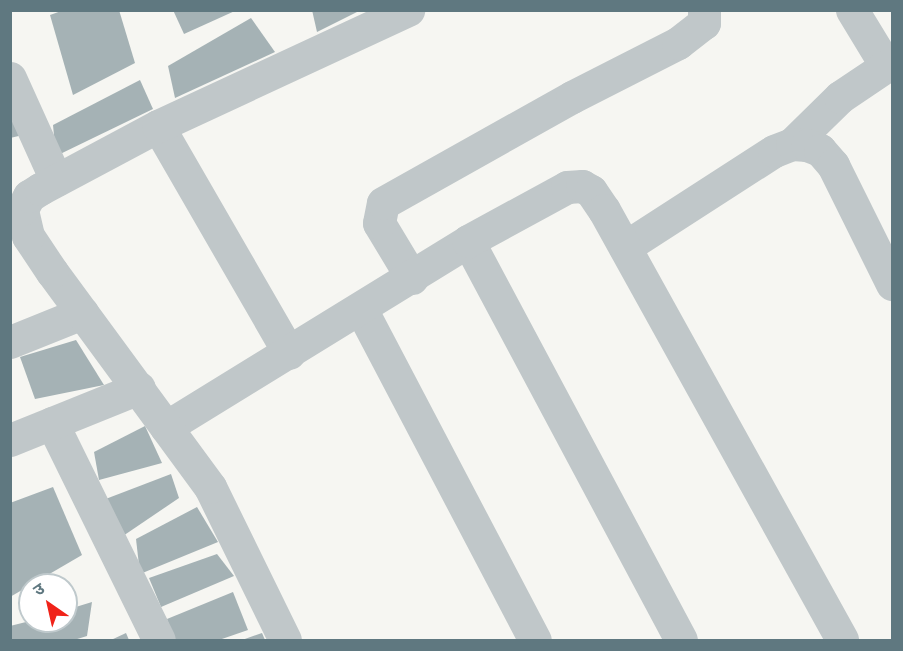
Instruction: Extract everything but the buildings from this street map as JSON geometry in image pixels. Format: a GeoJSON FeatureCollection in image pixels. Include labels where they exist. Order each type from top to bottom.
{"type":"FeatureCollection","features":[{"type":"Feature","properties":{"kind":"street"},"geometry":{"type":"LineString","coordinates":[[285,640],[210,487],[139,388],[82,314],[22,224],[22,208],[29,196],[158,126],[408,10]]}},
{"type":"Feature","properties":{"kind":"street"},"geometry":{"type":"LineString","coordinates":[[412,278],[379,223],[383,203],[572,97],[678,43],[704,23],[704,10]]}},
{"type":"Feature","properties":{"kind":"street"},"geometry":{"type":"LineString","coordinates":[[625,247],[774,151],[792,144],[818,116],[889,64],[852,10]]}},
{"type":"Feature","properties":{"kind":"street"},"geometry":{"type":"LineString","coordinates":[[10,78],[56,180]]}},
{"type":"Feature","properties":{"kind":"street"},"geometry":{"type":"LineString","coordinates":[[158,126],[289,353]]}},
{"type":"Feature","properties":{"kind":"street"},"geometry":{"type":"LineString","coordinates":[[792,144],[820,150],[833,165],[892,284]]}},
{"type":"Feature","properties":{"kind":"street"},"geometry":{"type":"LineString","coordinates":[[166,427],[412,278],[468,241],[567,187],[582,186],[591,191],[625,247],[842,640]]}},
{"type":"Feature","properties":{"kind":"street"},"geometry":{"type":"LineString","coordinates":[[468,241],[681,640]]}},
{"type":"Feature","properties":{"kind":"street"},"geometry":{"type":"LineString","coordinates":[[361,309],[535,640]]}},
{"type":"Feature","properties":{"kind":"street"},"geometry":{"type":"LineString","coordinates":[[10,342],[82,314]]}},
{"type":"Feature","properties":{"kind":"street"},"geometry":{"type":"LineString","coordinates":[[10,440],[139,388]]}},
{"type":"Feature","properties":{"kind":"street"},"geometry":{"type":"LineString","coordinates":[[52,423],[159,640]]}}]}
